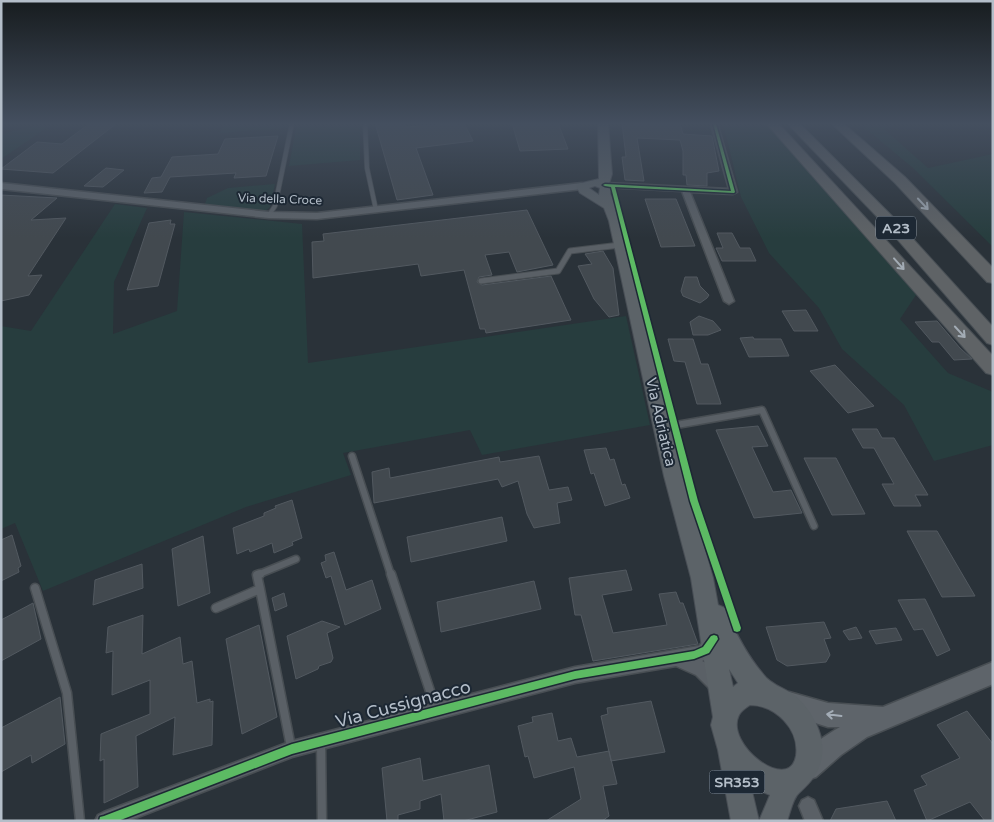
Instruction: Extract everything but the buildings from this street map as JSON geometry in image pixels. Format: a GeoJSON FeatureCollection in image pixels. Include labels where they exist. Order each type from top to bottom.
{"type":"FeatureCollection","features":[{"type":"Feature","properties":{"kind":"highway","name":"A23"},"geometry":{"type":"LineString","coordinates":[[806,161],[993,368]]}},
{"type":"Feature","properties":{"kind":"highway","name":"A23"},"geometry":{"type":"LineString","coordinates":[[830,161],[890,222],[993,339]]}},
{"type":"Feature","properties":{"kind":"highway","name":"A23"},"geometry":{"type":"LineString","coordinates":[[841,161],[903,224],[993,322]]}},
{"type":"Feature","properties":{"kind":"highway","name":"A23"},"geometry":{"type":"LineString","coordinates":[[879,161],[900,180],[993,278]]}},
{"type":"Feature","properties":{"kind":"highway"},"geometry":{"type":"LineString","coordinates":[[894,161],[914,179],[993,260]]}},
{"type":"Feature","properties":{"kind":"main road"},"geometry":{"type":"LineString","coordinates":[[586,189],[606,164]]}},
{"type":"Feature","properties":{"kind":"main road","name":"Via Adriatica"},"geometry":{"type":"LineString","coordinates":[[606,164],[606,192],[663,428],[702,578],[714,640],[725,716]]}},
{"type":"Feature","properties":{"kind":"main road"},"geometry":{"type":"LineString","coordinates":[[586,189],[596,182],[606,192]]}},
{"type":"Feature","properties":{"kind":"main road","name":"Via della Croce"},"geometry":{"type":"LineString","coordinates":[[1,186],[269,215],[318,216],[557,189],[586,189]]}},
{"type":"Feature","properties":{"kind":"main road"},"geometry":{"type":"LineString","coordinates":[[586,189],[606,192]]}},
{"type":"Feature","properties":{"kind":"main road","name":"Via Adriatica"},"geometry":{"type":"LineString","coordinates":[[702,578],[733,654],[745,674],[772,697]]}},
{"type":"Feature","properties":{"kind":"main road"},"geometry":{"type":"LineString","coordinates":[[797,776],[832,746],[883,718],[993,673]]}},
{"type":"Feature","properties":{"kind":"main road"},"geometry":{"type":"LineString","coordinates":[[725,716],[730,704],[739,695],[746,692],[772,697],[812,712],[828,715],[883,718]]}},
{"type":"Feature","properties":{"kind":"main road","name":"SR353"},"geometry":{"type":"LineString","coordinates":[[772,697],[795,714],[806,736],[809,749],[773,821]]}},
{"type":"Feature","properties":{"kind":"main road","name":"SR353"},"geometry":{"type":"LineString","coordinates":[[725,716],[745,821]]}},
{"type":"Feature","properties":{"kind":"main road","name":"SR353"},"geometry":{"type":"LineString","coordinates":[[729,744],[739,762],[757,777],[774,784],[797,776]]}},
{"type":"Feature","properties":{"kind":"street"},"geometry":{"type":"LineString","coordinates":[[606,192],[685,189],[733,192],[724,161]]}},
{"type":"Feature","properties":{"kind":"street"},"geometry":{"type":"LineString","coordinates":[[685,189],[729,301]]}},
{"type":"Feature","properties":{"kind":"street","name":"Via Cussignacco"},"geometry":{"type":"LineString","coordinates":[[104,821],[292,749],[576,675],[676,659],[703,652],[710,647],[714,640]]}},
{"type":"Feature","properties":{"kind":"street"},"geometry":{"type":"LineString","coordinates":[[676,659],[702,669],[721,689]]}},
{"type":"Feature","properties":{"kind":"lane"},"geometry":{"type":"LineString","coordinates":[[269,215],[275,206],[284,161]]}},
{"type":"Feature","properties":{"kind":"lane"},"geometry":{"type":"LineString","coordinates":[[367,161],[376,210]]}},
{"type":"Feature","properties":{"kind":"lane"},"geometry":{"type":"LineString","coordinates":[[481,281],[558,271],[566,254],[570,251],[620,245]]}},
{"type":"Feature","properties":{"kind":"lane"},"geometry":{"type":"LineString","coordinates":[[663,428],[762,410],[814,526]]}},
{"type":"Feature","properties":{"kind":"lane"},"geometry":{"type":"LineString","coordinates":[[352,456],[437,711]]}},
{"type":"Feature","properties":{"kind":"lane"},"geometry":{"type":"LineString","coordinates":[[292,749],[257,575],[296,559]]}},
{"type":"Feature","properties":{"kind":"lane"},"geometry":{"type":"LineString","coordinates":[[35,588],[67,693],[80,821]]}},
{"type":"Feature","properties":{"kind":"lane"},"geometry":{"type":"LineString","coordinates":[[216,608],[260,589]]}},
{"type":"Feature","properties":{"kind":"lane"},"geometry":{"type":"LineString","coordinates":[[321,742],[322,821]]}},
{"type":"Feature","properties":{"kind":"green space"},"geometry":{"type":"Polygon","coordinates":[[[290,161],[344,161],[289,166],[290,161]]]}},
{"type":"Feature","properties":{"kind":"green space"},"geometry":{"type":"Polygon","coordinates":[[[732,161],[801,161],[918,292],[900,319],[948,373],[993,392],[993,445],[934,461],[904,405],[842,349],[819,308],[769,253],[741,197],[732,161]]]}},
{"type":"Feature","properties":{"kind":"green space"},"geometry":{"type":"Polygon","coordinates":[[[905,161],[921,161],[928,168],[959,161],[993,161],[993,247],[905,161]]]}},
{"type":"Feature","properties":{"kind":"green space"},"geometry":{"type":"Polygon","coordinates":[[[275,184],[270,207],[265,211],[205,204],[207,198],[228,188],[275,184]]]}},
{"type":"Feature","properties":{"kind":"green space"},"geometry":{"type":"Polygon","coordinates":[[[115,204],[147,208],[114,282],[113,334],[177,311],[184,212],[302,224],[308,363],[626,316],[650,425],[482,455],[470,430],[343,453],[351,475],[246,507],[43,591],[15,523],[1,529],[1,326],[31,331],[115,204]]]}},
{"type":"Feature","properties":{"kind":"cycle path"},"geometry":{"type":"LineString","coordinates":[[605,185],[733,192],[724,161]]}},
{"type":"Feature","properties":{"kind":"cycle path"},"geometry":{"type":"LineString","coordinates":[[613,186],[694,501],[737,628]]}},
{"type":"Feature","properties":{"kind":"cycle path"},"geometry":{"type":"LineString","coordinates":[[104,821],[292,749],[575,675],[694,655],[706,650],[714,639]]}}]}
